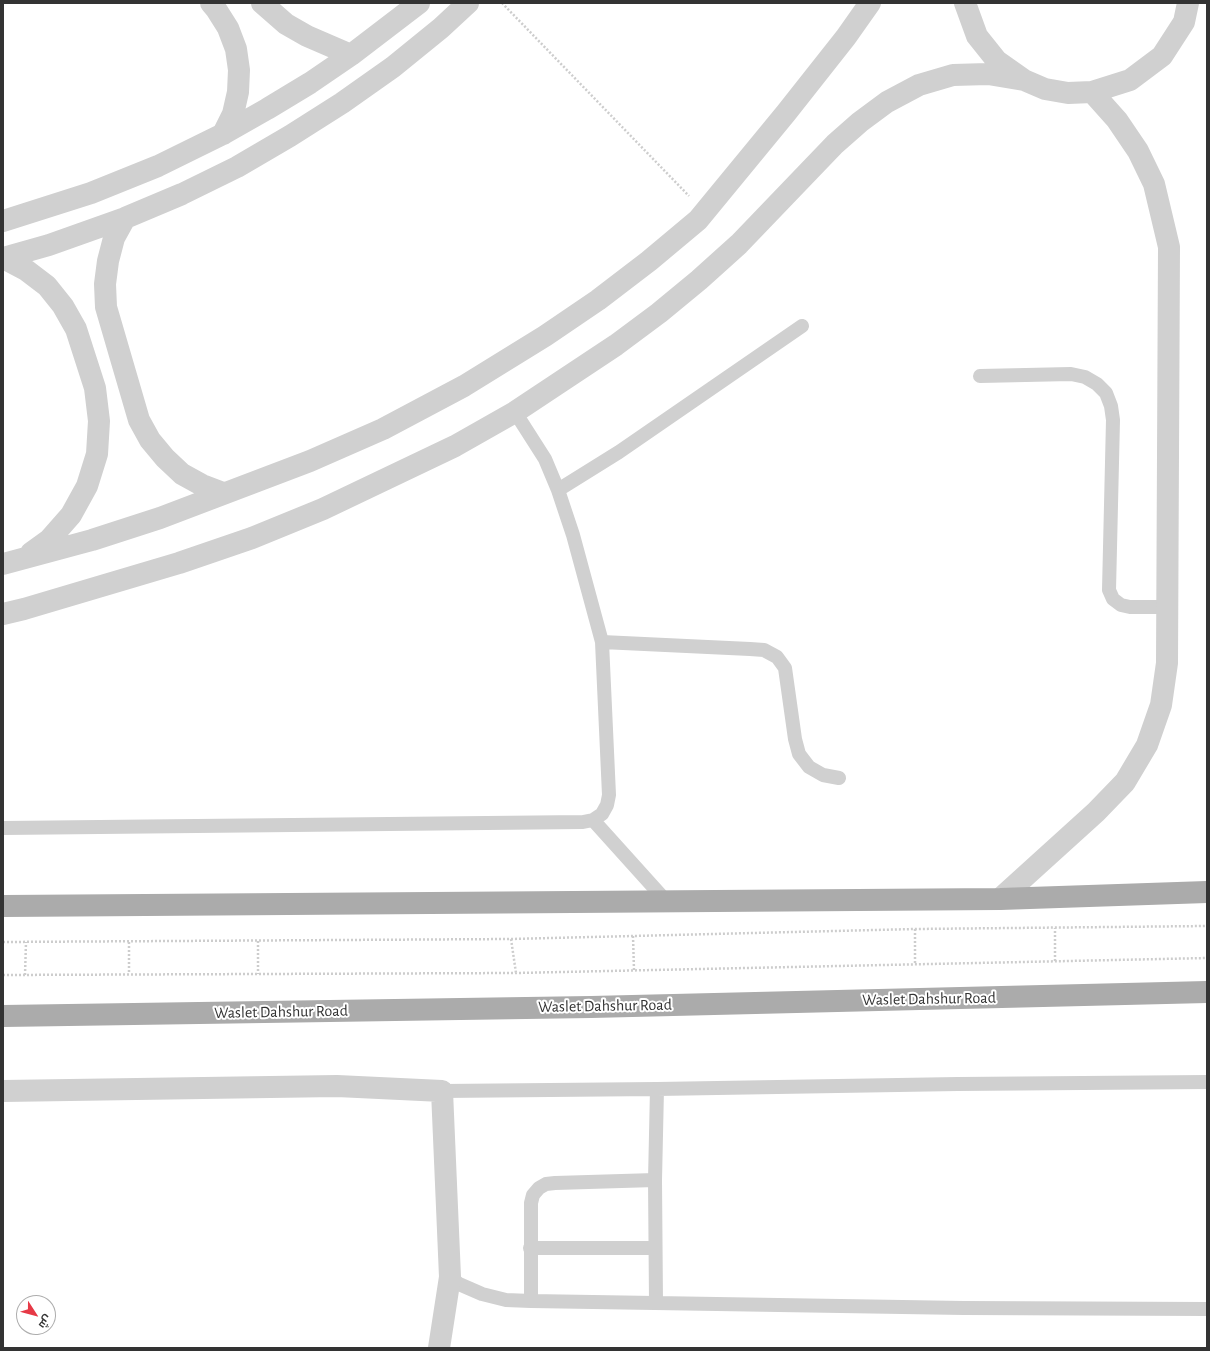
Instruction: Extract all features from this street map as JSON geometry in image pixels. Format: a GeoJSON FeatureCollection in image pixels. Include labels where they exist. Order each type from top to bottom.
{"type":"FeatureCollection","features":[{"type":"Feature","properties":{"kind":"main road"},"geometry":{"type":"LineString","coordinates":[[3,906],[1000,898],[1207,892]]}},
{"type":"Feature","properties":{"kind":"main road","name":"Waslet Dahshur Road"},"geometry":{"type":"LineString","coordinates":[[3,1016],[583,1007],[1207,992]]}},
{"type":"Feature","properties":{"kind":"street"},"geometry":{"type":"LineString","coordinates":[[211,3],[228,28],[236,49],[239,70],[238,92],[233,114],[223,134]]}},
{"type":"Feature","properties":{"kind":"street"},"geometry":{"type":"LineString","coordinates":[[262,3],[286,24],[328,47],[351,56]]}},
{"type":"Feature","properties":{"kind":"street"},"geometry":{"type":"LineString","coordinates":[[3,221],[91,193],[158,166],[223,134],[310,84],[351,56],[419,3]]}},
{"type":"Feature","properties":{"kind":"street"},"geometry":{"type":"LineString","coordinates":[[3,258],[49,245],[125,218],[182,194],[237,167],[342,103],[392,67],[468,3]]}},
{"type":"Feature","properties":{"kind":"street"},"geometry":{"type":"LineString","coordinates":[[12,562],[92,540],[160,518],[310,461],[383,429],[464,386],[545,336],[598,300],[698,220],[786,113],[870,3]]}},
{"type":"Feature","properties":{"kind":"street"},"geometry":{"type":"LineString","coordinates":[[965,3],[977,36],[997,61],[1024,80],[1045,89],[1068,93],[1092,92],[1130,80],[1162,56],[1184,22],[1188,3]]}},
{"type":"Feature","properties":{"kind":"street"},"geometry":{"type":"LineString","coordinates":[[3,614],[179,563],[252,538],[323,509],[455,446],[515,412],[616,345],[659,313],[739,244],[835,144],[860,122],[887,102],[919,85],[953,75],[988,74],[1024,80]]}},
{"type":"Feature","properties":{"kind":"street"},"geometry":{"type":"LineString","coordinates":[[1000,898],[1096,812],[1125,782],[1147,745],[1161,705],[1167,663],[1169,247],[1154,184],[1138,151],[1117,120],[1092,92]]}},
{"type":"Feature","properties":{"kind":"street"},"geometry":{"type":"LineString","coordinates":[[125,218],[114,238],[108,261],[105,284],[106,307],[139,420],[150,440],[164,458],[182,474],[202,485],[223,493]]}},
{"type":"Feature","properties":{"kind":"street"},"geometry":{"type":"LineString","coordinates":[[3,258],[26,270],[46,286],[63,306],[76,329],[95,388],[99,421],[97,454],[87,486],[71,515],[49,540],[12,562]]}},
{"type":"Feature","properties":{"kind":"street"},"geometry":{"type":"LineString","coordinates":[[3,1091],[337,1086],[442,1091],[450,1277],[439,1348]]}},
{"type":"Feature","properties":{"kind":"lane"},"geometry":{"type":"LineString","coordinates":[[558,490],[624,448],[802,326]]}},
{"type":"Feature","properties":{"kind":"lane"},"geometry":{"type":"LineString","coordinates":[[980,376],[1071,374],[1085,377],[1097,384],[1106,393],[1111,406],[1112,420],[1109,590],[1114,599],[1121,605],[1130,608],[1167,607]]}},
{"type":"Feature","properties":{"kind":"lane"},"geometry":{"type":"LineString","coordinates":[[3,828],[583,822],[593,820],[602,814],[607,806],[609,795],[602,642],[573,535],[558,490],[545,459],[515,412]]}},
{"type":"Feature","properties":{"kind":"lane"},"geometry":{"type":"LineString","coordinates":[[602,642],[764,650],[776,657],[785,668],[795,739],[799,754],[809,767],[823,775],[839,778]]}},
{"type":"Feature","properties":{"kind":"lane"},"geometry":{"type":"LineString","coordinates":[[593,820],[666,901]]}},
{"type":"Feature","properties":{"kind":"lane"},"geometry":{"type":"LineString","coordinates":[[442,1091],[1207,1082]]}},
{"type":"Feature","properties":{"kind":"lane"},"geometry":{"type":"LineString","coordinates":[[656,1303],[655,1180],[657,1089]]}},
{"type":"Feature","properties":{"kind":"lane"},"geometry":{"type":"LineString","coordinates":[[531,1301],[531,1203],[539,1188],[546,1184],[655,1180]]}},
{"type":"Feature","properties":{"kind":"lane"},"geometry":{"type":"LineString","coordinates":[[530,1248],[656,1248]]}},
{"type":"Feature","properties":{"kind":"lane"},"geometry":{"type":"LineString","coordinates":[[450,1277],[459,1284],[482,1294],[506,1300],[972,1308],[1207,1308]]}},
{"type":"Feature","properties":{"kind":"path"},"geometry":{"type":"LineString","coordinates":[[502,3],[704,212]]}},
{"type":"Feature","properties":{"kind":"path"},"geometry":{"type":"LineString","coordinates":[[3,942],[511,939],[915,929],[1207,926]]}},
{"type":"Feature","properties":{"kind":"path"},"geometry":{"type":"LineString","coordinates":[[1055,928],[1055,961]]}},
{"type":"Feature","properties":{"kind":"path"},"geometry":{"type":"LineString","coordinates":[[915,929],[915,964]]}},
{"type":"Feature","properties":{"kind":"path"},"geometry":{"type":"LineString","coordinates":[[633,936],[634,970]]}},
{"type":"Feature","properties":{"kind":"path"},"geometry":{"type":"LineString","coordinates":[[511,939],[516,973]]}},
{"type":"Feature","properties":{"kind":"path"},"geometry":{"type":"LineString","coordinates":[[258,941],[258,974]]}},
{"type":"Feature","properties":{"kind":"path"},"geometry":{"type":"LineString","coordinates":[[25,975],[26,942]]}},
{"type":"Feature","properties":{"kind":"path"},"geometry":{"type":"LineString","coordinates":[[129,942],[129,974]]}},
{"type":"Feature","properties":{"kind":"path"},"geometry":{"type":"LineString","coordinates":[[3,975],[516,973],[1207,958]]}}]}
